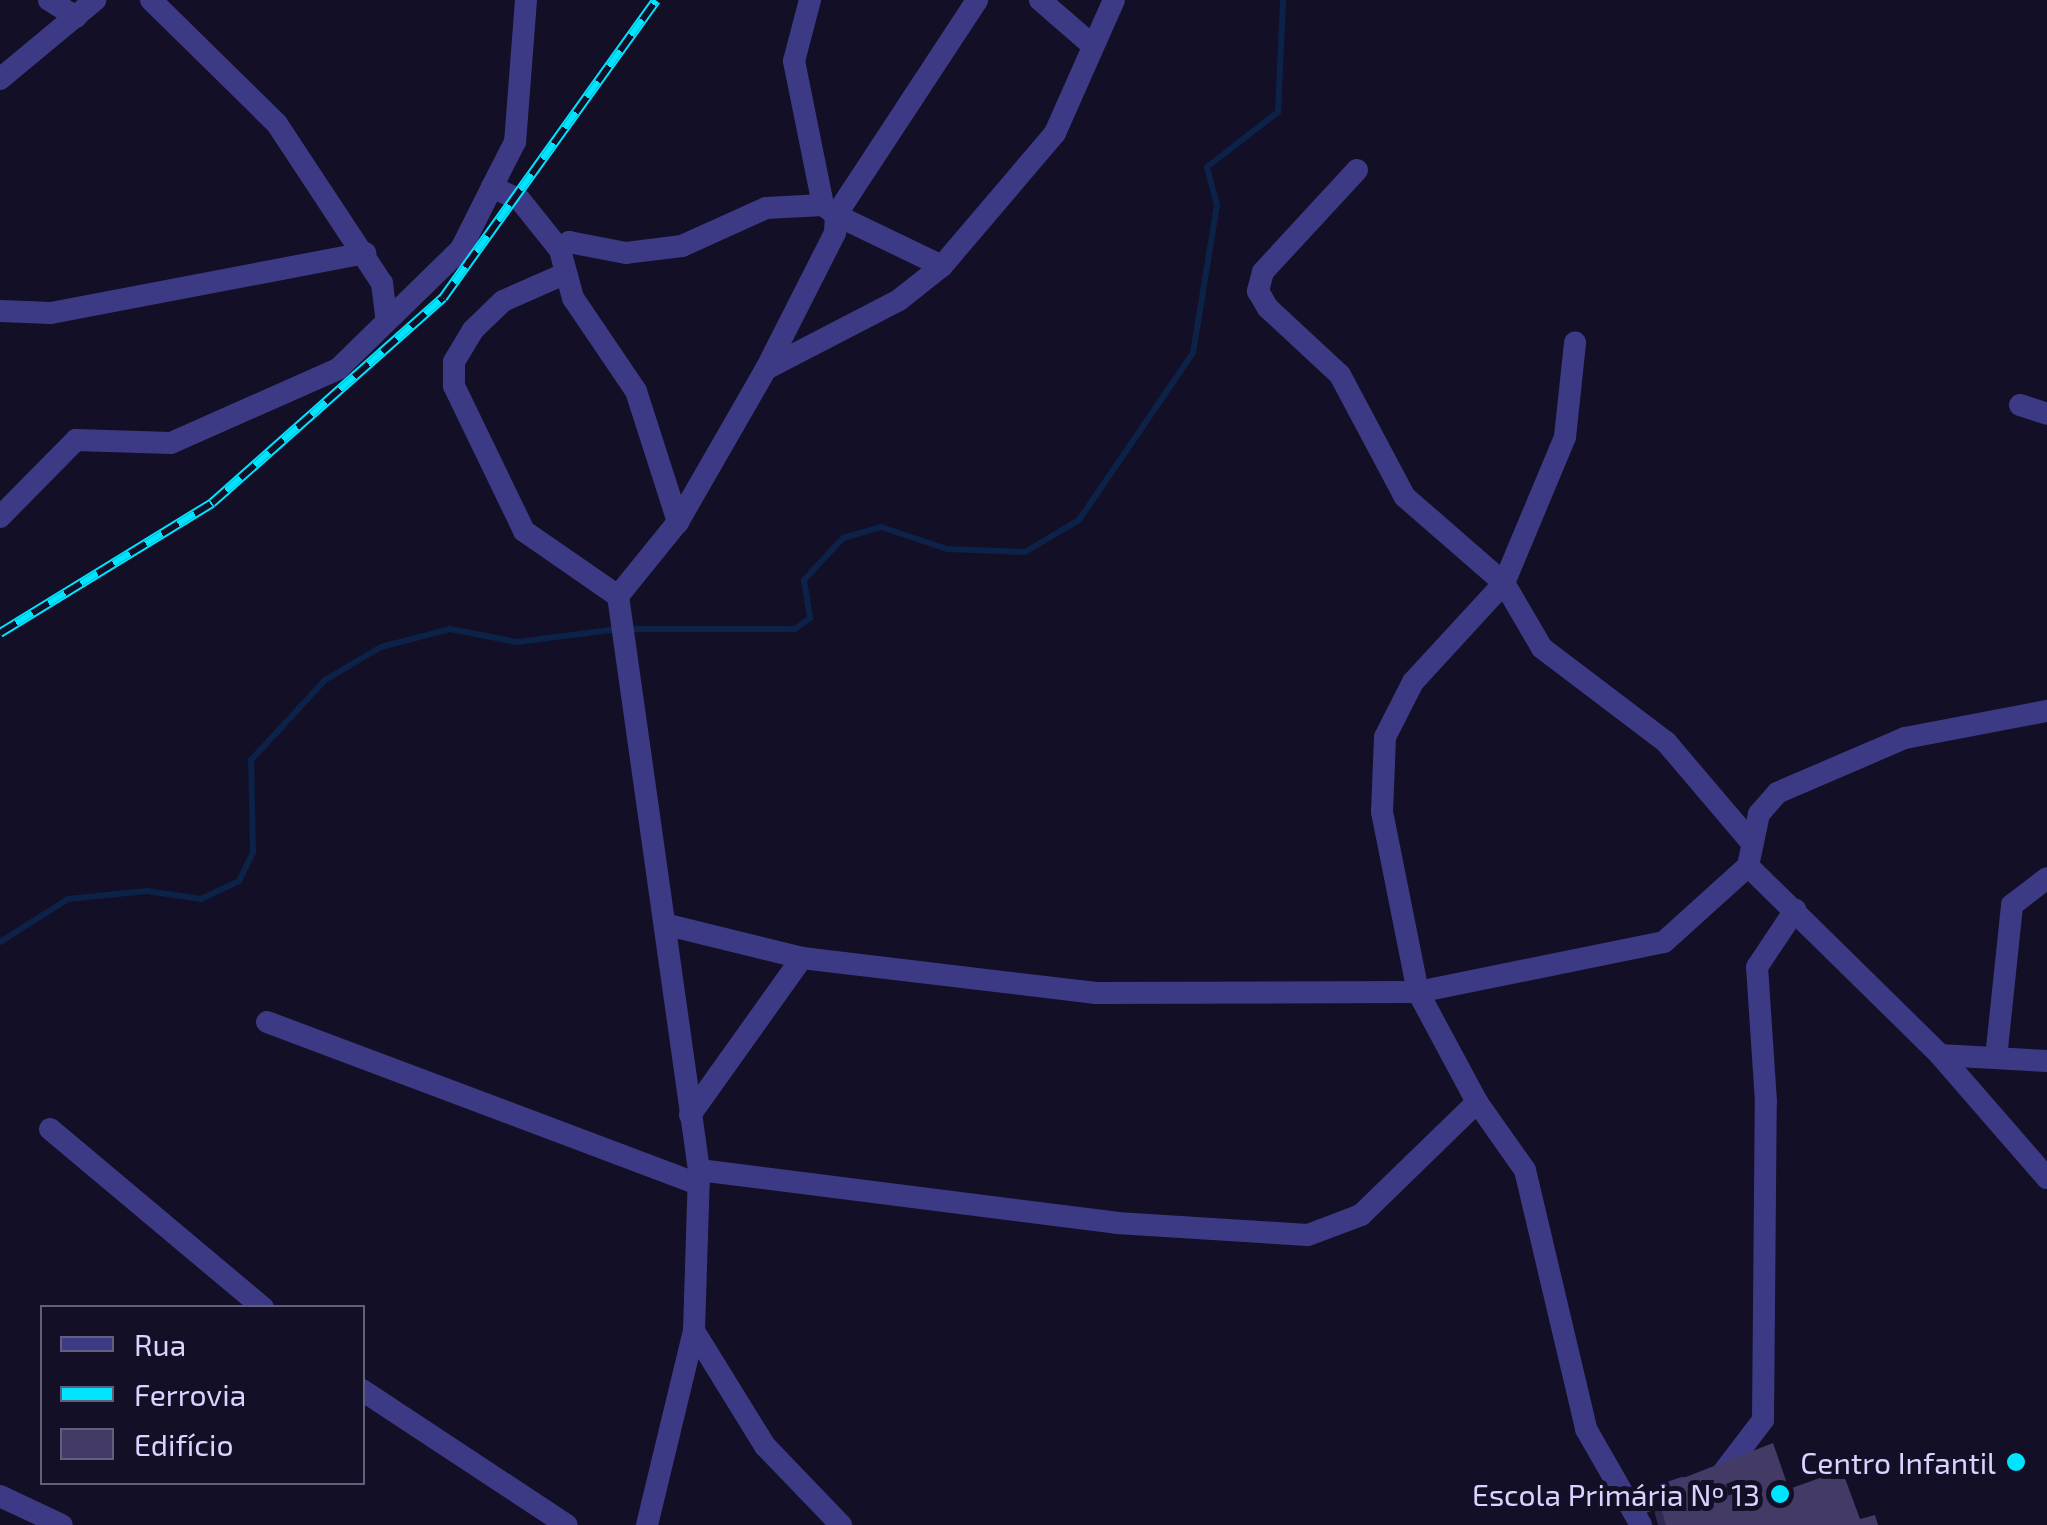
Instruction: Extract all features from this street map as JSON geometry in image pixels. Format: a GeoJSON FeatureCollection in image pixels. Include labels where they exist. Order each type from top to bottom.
{"type":"FeatureCollection","features":[{"type":"Feature","properties":{"kind":"street"},"geometry":{"type":"LineString","coordinates":[[49,0],[76,18]]}},
{"type":"Feature","properties":{"kind":"street"},"geometry":{"type":"LineString","coordinates":[[0,79],[94,0]]}},
{"type":"Feature","properties":{"kind":"street"},"geometry":{"type":"LineString","coordinates":[[151,0],[277,124],[382,283],[386,316]]}},
{"type":"Feature","properties":{"kind":"street"},"geometry":{"type":"LineString","coordinates":[[0,517],[76,440],[171,443],[338,369],[370,345],[386,316],[461,249],[515,142],[526,0]]}},
{"type":"Feature","properties":{"kind":"street"},"geometry":{"type":"LineString","coordinates":[[810,0],[794,61],[830,210]]}},
{"type":"Feature","properties":{"kind":"street"},"geometry":{"type":"LineString","coordinates":[[646,1525],[694,1331],[699,1177],[668,925],[619,639],[619,603],[678,522],[766,369],[830,210],[977,0]]}},
{"type":"Feature","properties":{"kind":"street"},"geometry":{"type":"LineString","coordinates":[[1040,0],[1092,45]]}},
{"type":"Feature","properties":{"kind":"street"},"geometry":{"type":"LineString","coordinates":[[766,369],[885,308],[942,266],[1055,134],[1114,0]]}},
{"type":"Feature","properties":{"kind":"street"},"geometry":{"type":"LineString","coordinates":[[1357,170],[1263,272],[1258,291],[1340,375],[1406,498],[1504,583],[1542,648],[1666,742],[1794,910],[1940,1056],[2047,1178]]}},
{"type":"Feature","properties":{"kind":"street"},"geometry":{"type":"LineString","coordinates":[[492,187],[520,200],[560,250],[562,275],[636,391],[678,522]]}},
{"type":"Feature","properties":{"kind":"street"},"geometry":{"type":"LineString","coordinates":[[560,250],[569,242],[626,253],[682,246],[766,208],[830,210],[942,266]]}},
{"type":"Feature","properties":{"kind":"street"},"geometry":{"type":"LineString","coordinates":[[0,311],[50,313],[307,257],[364,253]]}},
{"type":"Feature","properties":{"kind":"street"},"geometry":{"type":"LineString","coordinates":[[562,275],[520,290],[473,330],[454,362],[454,386],[506,509],[619,603]]}},
{"type":"Feature","properties":{"kind":"street"},"geometry":{"type":"LineString","coordinates":[[1575,343],[1565,437],[1504,583],[1413,682],[1385,737],[1382,812],[1418,992],[1477,1102],[1525,1170],[1586,1429],[1636,1516],[1730,1471],[1762,1420],[1766,1102],[1757,967],[1794,910]]}},
{"type":"Feature","properties":{"kind":"street"},"geometry":{"type":"LineString","coordinates":[[2020,406],[2047,414]]}},
{"type":"Feature","properties":{"kind":"street"},"geometry":{"type":"LineString","coordinates":[[668,925],[802,958],[1096,992],[1418,992],[1664,942],[1750,854],[1777,794],[1905,738],[2047,711]]}},
{"type":"Feature","properties":{"kind":"street"},"geometry":{"type":"LineString","coordinates":[[1996,1058],[2012,905],[2047,878]]}},
{"type":"Feature","properties":{"kind":"street"},"geometry":{"type":"LineString","coordinates":[[690,1115],[802,958]]}},
{"type":"Feature","properties":{"kind":"street"},"geometry":{"type":"LineString","coordinates":[[267,1022],[699,1177],[1116,1223],[1308,1235],[1361,1216],[1477,1102]]}},
{"type":"Feature","properties":{"kind":"street"},"geometry":{"type":"LineString","coordinates":[[1940,1056],[2047,1061]]}},
{"type":"Feature","properties":{"kind":"street"},"geometry":{"type":"LineString","coordinates":[[50,1129],[259,1305]]}},
{"type":"Feature","properties":{"kind":"street"},"geometry":{"type":"LineString","coordinates":[[694,1331],[766,1446],[841,1525]]}},
{"type":"Feature","properties":{"kind":"street"},"geometry":{"type":"LineString","coordinates":[[365,1392],[567,1525]]}},
{"type":"Feature","properties":{"kind":"street"},"geometry":{"type":"LineString","coordinates":[[0,1496],[20,1517],[62,1525]]}},
{"type":"Feature","properties":{"kind":"building","name":"Escola Primária Nº 13"},"geometry":{"type":"Polygon","coordinates":[[[1773,1443],[1789,1489],[1842,1470],[1860,1519],[1875,1515],[1878,1525],[1666,1525],[1655,1489],[1773,1443]]]}},
{"type":"Feature","properties":{"kind":"waterway"},"geometry":{"type":"LineString","coordinates":[[630,629],[795,629],[810,618],[804,580],[843,538],[881,527],[947,549],[1025,552],[1079,520],[1193,353],[1217,205],[1207,167],[1278,112],[1283,0]]}},
{"type":"Feature","properties":{"kind":"waterway"},"geometry":{"type":"LineString","coordinates":[[0,942],[68,899],[147,891],[201,899],[239,881],[253,852],[251,760],[325,680],[381,647],[450,629],[517,642],[618,629]]}},
{"type":"Feature","properties":{"kind":"railway"},"geometry":{"type":"LineString","coordinates":[[0,633],[212,503],[443,298],[656,0]]}},
{"type":"Feature","properties":{"kind":"place","name":"Centro Infantil"},"geometry":{"type":"Point","coordinates":[2016,1462]}},
{"type":"Feature","properties":{"kind":"place","name":"Escola Primária Nº 13"},"geometry":{"type":"Point","coordinates":[1780,1494]}}]}
